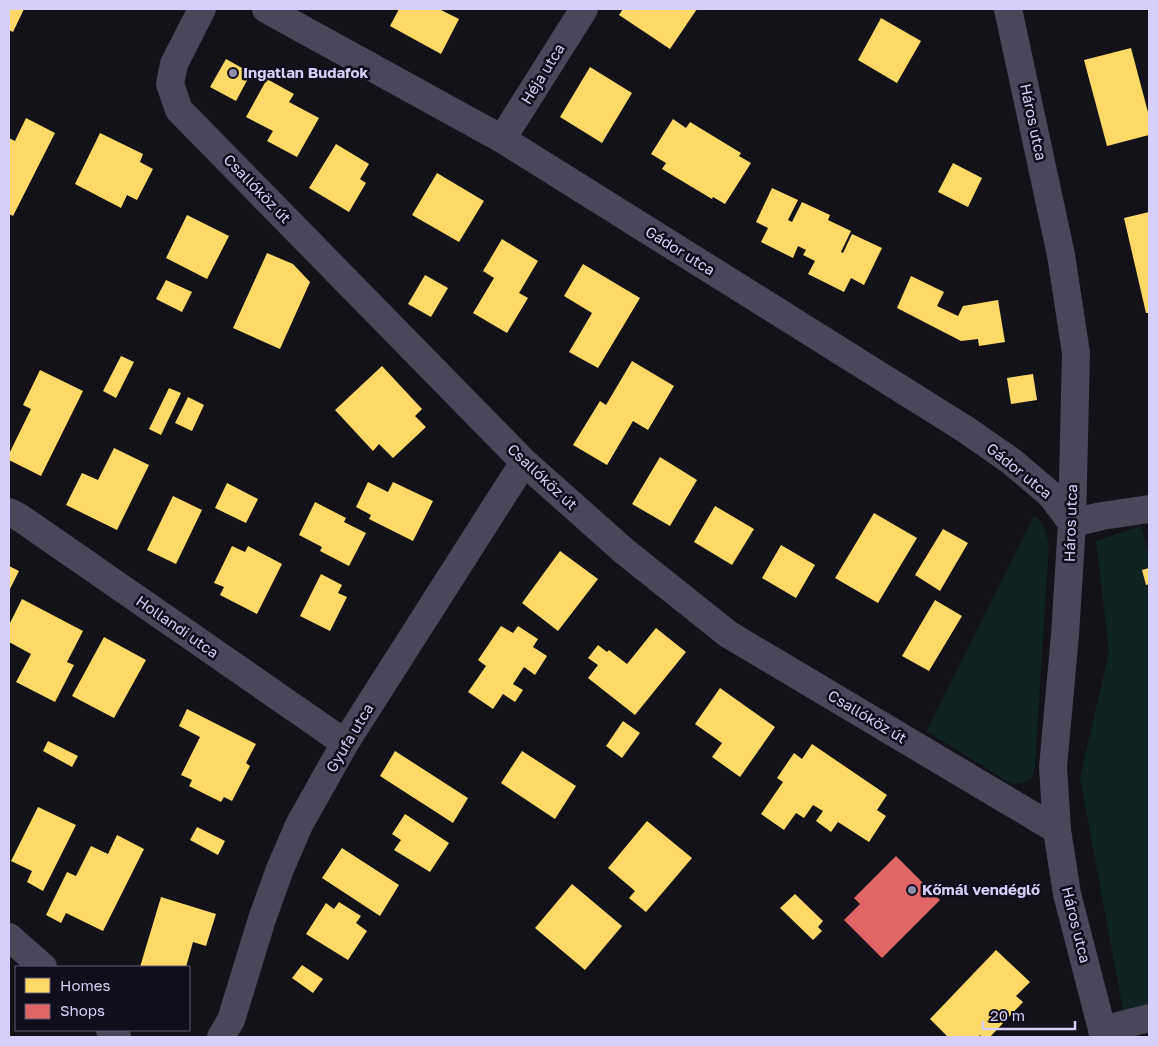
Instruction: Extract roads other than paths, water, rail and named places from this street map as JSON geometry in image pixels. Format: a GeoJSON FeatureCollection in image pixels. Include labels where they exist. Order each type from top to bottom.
{"type":"FeatureCollection","features":[{"type":"Feature","properties":{"kind":"street","name":"Csallóköz út"},"geometry":{"type":"LineString","coordinates":[[202,9],[174,64],[170,84],[179,110],[524,462],[624,551],[728,634],[1057,830]]}},
{"type":"Feature","properties":{"kind":"street","name":"Gádor utca"},"geometry":{"type":"LineString","coordinates":[[266,9],[502,139],[965,429],[1011,461],[1051,495],[1072,523]]}},
{"type":"Feature","properties":{"kind":"street","name":"Héja utca"},"geometry":{"type":"LineString","coordinates":[[502,139],[584,9]]}},
{"type":"Feature","properties":{"kind":"street","name":"Háros utca"},"geometry":{"type":"LineString","coordinates":[[1013,10],[1061,255],[1076,353],[1072,523],[1065,635],[1053,767],[1057,830],[1067,894],[1103,1034]]}},
{"type":"Feature","properties":{"kind":"street","name":"Gyufa utca"},"geometry":{"type":"LineString","coordinates":[[221,1037],[231,1020],[262,920],[280,869],[299,825],[345,743],[524,462]]}},
{"type":"Feature","properties":{"kind":"street"},"geometry":{"type":"LineString","coordinates":[[1072,523],[1102,516],[1149,509]]}},
{"type":"Feature","properties":{"kind":"street","name":"Hollandi utca"},"geometry":{"type":"LineString","coordinates":[[9,512],[345,743]]}},
{"type":"Feature","properties":{"kind":"street"},"geometry":{"type":"LineString","coordinates":[[9,937],[42,966]]}},
{"type":"Feature","properties":{"kind":"street"},"geometry":{"type":"LineString","coordinates":[[1103,1034],[1149,1018]]}},
{"type":"Feature","properties":{"kind":"place","name":"Ingatlan Budafok"},"geometry":{"type":"Point","coordinates":[233,73]}},
{"type":"Feature","properties":{"kind":"place","name":"Kőmál vendéglő"},"geometry":{"type":"Point","coordinates":[912,890]}}]}
